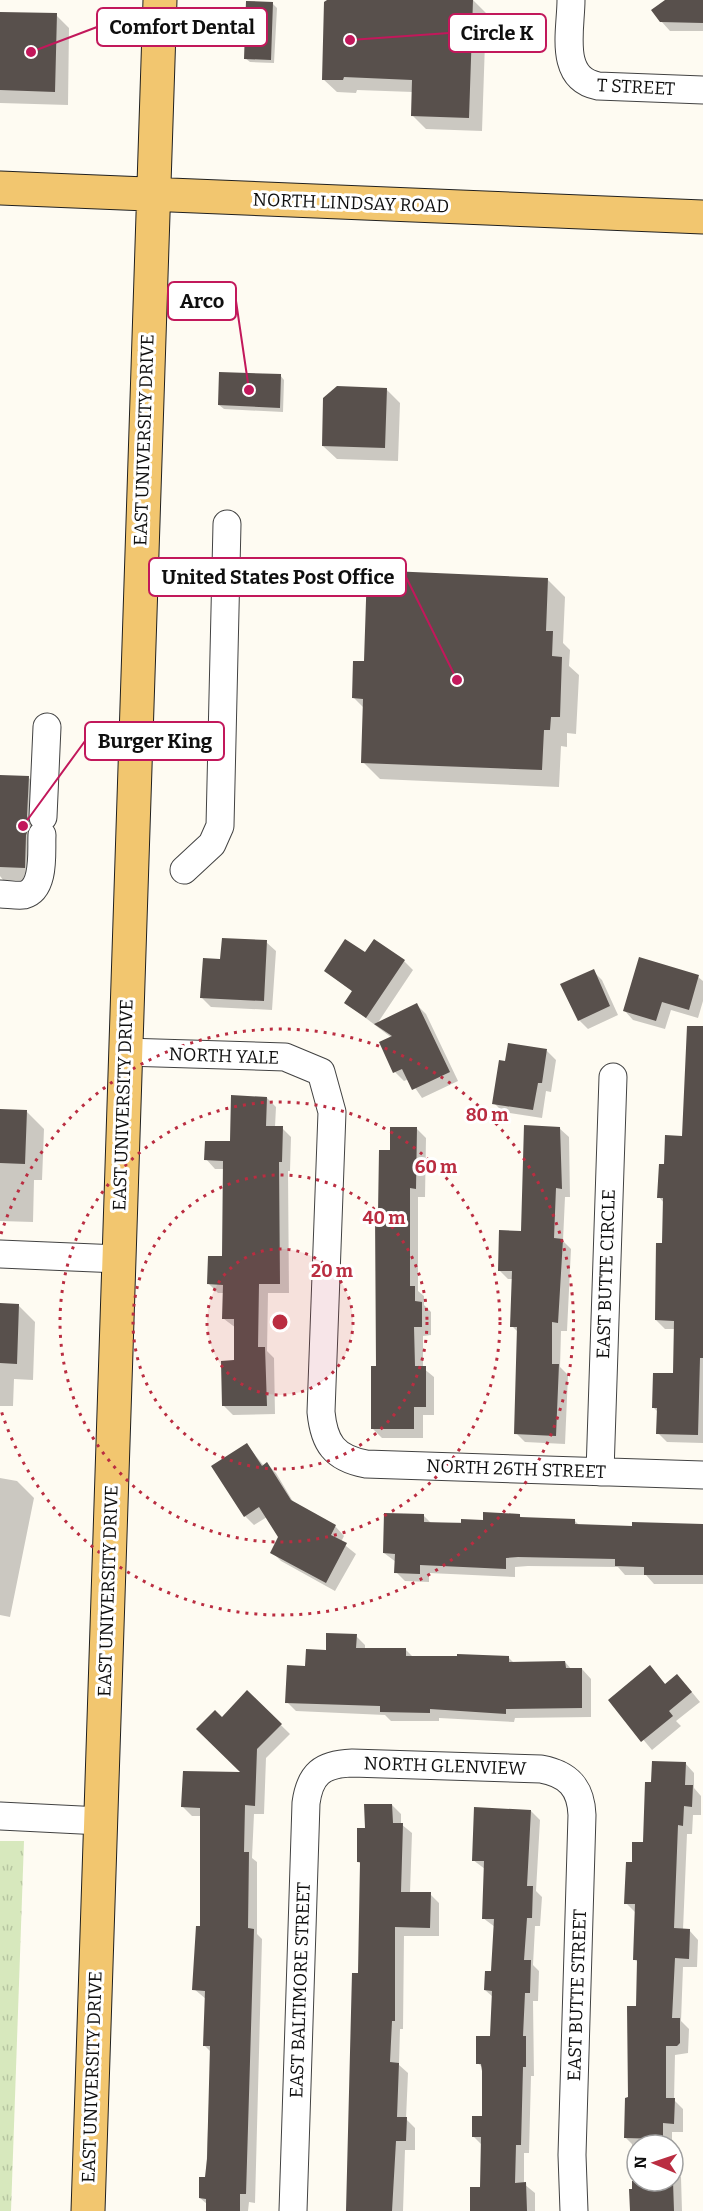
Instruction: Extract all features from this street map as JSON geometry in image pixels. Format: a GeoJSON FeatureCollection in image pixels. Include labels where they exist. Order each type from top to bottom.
{"type":"FeatureCollection","features":[{"type":"Feature","properties":{"kind":"main road","name":"EAST UNIVERSITY DRIVE"},"geometry":{"type":"LineString","coordinates":[[88,2211],[160,0]]}},
{"type":"Feature","properties":{"kind":"main road","name":"NORTH LINDSAY ROAD"},"geometry":{"type":"LineString","coordinates":[[0,189],[703,217]]}},
{"type":"Feature","properties":{"kind":"street","name":"T STREET"},"geometry":{"type":"LineString","coordinates":[[571,0],[570,59],[575,74],[581,80],[598,86],[703,90]]}},
{"type":"Feature","properties":{"kind":"street"},"geometry":{"type":"LineString","coordinates":[[184,870],[212,844],[220,826],[227,524]]}},
{"type":"Feature","properties":{"kind":"street"},"geometry":{"type":"LineString","coordinates":[[0,894],[24,895],[32,890],[40,870],[47,727]]}},
{"type":"Feature","properties":{"kind":"street","name":"NORTH YALE"},"geometry":{"type":"LineString","coordinates":[[125,1052],[285,1057],[321,1072],[332,1112],[321,1412],[326,1440],[332,1450]]}},
{"type":"Feature","properties":{"kind":"street","name":"EAST BUTTE CIRCLE"},"geometry":{"type":"LineString","coordinates":[[600,1472],[613,1077]]}},
{"type":"Feature","properties":{"kind":"street"},"geometry":{"type":"LineString","coordinates":[[0,1254],[119,1259]]}},
{"type":"Feature","properties":{"kind":"street","name":"NORTH 26TH STREET"},"geometry":{"type":"LineString","coordinates":[[332,1450],[341,1457],[366,1464],[703,1475]]}},
{"type":"Feature","properties":{"kind":"street","name":"NORTH GLENVIEW"},"geometry":{"type":"LineString","coordinates":[[317,1771],[327,1766],[352,1762],[541,1770],[563,1775],[572,1782]]}},
{"type":"Feature","properties":{"kind":"street","name":"EAST BALTIMORE STREET"},"geometry":{"type":"LineString","coordinates":[[293,2211],[306,1803],[311,1780],[317,1771]]}},
{"type":"Feature","properties":{"kind":"street","name":"EAST BUTTE STREET"},"geometry":{"type":"LineString","coordinates":[[572,1782],[578,1792],[582,1815],[572,2146],[574,2211]]}},
{"type":"Feature","properties":{"kind":"street"},"geometry":{"type":"LineString","coordinates":[[0,1816],[101,1821]]}},
{"type":"Feature","properties":{"kind":"green space"},"geometry":{"type":"Polygon","coordinates":[[[0,1841],[24,1841],[11,2211],[0,2211],[0,1841]]]}},
{"type":"Feature","properties":{"kind":"building"},"geometry":{"type":"Polygon","coordinates":[[[327,0],[473,0],[469,118],[411,116],[412,80],[344,77],[343,80],[322,80],[324,2],[327,0]]]}},
{"type":"Feature","properties":{"kind":"building"},"geometry":{"type":"Polygon","coordinates":[[[665,0],[703,0],[703,23],[660,22],[651,10],[665,0]]]}},
{"type":"Feature","properties":{"kind":"building"},"geometry":{"type":"Polygon","coordinates":[[[246,1],[273,2],[271,60],[244,59],[246,1]]]}},
{"type":"Feature","properties":{"kind":"building"},"geometry":{"type":"Polygon","coordinates":[[[0,12],[57,13],[55,92],[0,90],[0,12]]]}},
{"type":"Feature","properties":{"kind":"building"},"geometry":{"type":"Polygon","coordinates":[[[219,372],[281,374],[280,408],[218,405],[219,372]]]}},
{"type":"Feature","properties":{"kind":"building"},"geometry":{"type":"Polygon","coordinates":[[[337,386],[387,388],[385,448],[322,446],[323,398],[337,386]]]}},
{"type":"Feature","properties":{"kind":"building"},"geometry":{"type":"Polygon","coordinates":[[[367,570],[548,578],[546,631],[553,631],[552,656],[562,657],[560,717],[551,717],[550,730],[544,730],[542,770],[361,763],[363,699],[352,698],[353,661],[364,661],[367,570]]]}},
{"type":"Feature","properties":{"kind":"building"},"geometry":{"type":"Polygon","coordinates":[[[0,775],[29,776],[27,816],[30,825],[26,835],[25,868],[0,867],[0,775]]]}},
{"type":"Feature","properties":{"kind":"building"},"geometry":{"type":"Polygon","coordinates":[[[222,938],[267,940],[264,1001],[200,998],[203,958],[220,959],[222,938]]]}},
{"type":"Feature","properties":{"kind":"building"},"geometry":{"type":"Polygon","coordinates":[[[345,939],[365,952],[374,939],[405,960],[366,1018],[344,1003],[352,991],[324,971],[345,939]]]}},
{"type":"Feature","properties":{"kind":"building"},"geometry":{"type":"Polygon","coordinates":[[[639,957],[699,975],[689,1010],[662,1002],[656,1021],[623,1011],[639,957]]]}},
{"type":"Feature","properties":{"kind":"building"},"geometry":{"type":"Polygon","coordinates":[[[594,969],[610,1006],[578,1021],[560,984],[594,969]]]}},
{"type":"Feature","properties":{"kind":"building"},"geometry":{"type":"Polygon","coordinates":[[[417,1003],[450,1072],[412,1090],[402,1069],[393,1073],[379,1042],[392,1036],[374,1024],[417,1003]]]}},
{"type":"Feature","properties":{"kind":"building"},"geometry":{"type":"Polygon","coordinates":[[[687,1026],[703,1026],[703,1358],[700,1358],[698,1435],[656,1434],[657,1408],[652,1408],[653,1373],[673,1373],[674,1321],[655,1320],[656,1243],[662,1243],[663,1198],[657,1198],[659,1164],[664,1164],[665,1135],[682,1136],[687,1026]]]}},
{"type":"Feature","properties":{"kind":"building"},"geometry":{"type":"Polygon","coordinates":[[[508,1043],[547,1049],[542,1083],[538,1083],[533,1110],[492,1104],[499,1060],[505,1061],[508,1043]]]}},
{"type":"Feature","properties":{"kind":"building"},"geometry":{"type":"Polygon","coordinates":[[[231,1095],[267,1097],[266,1126],[283,1126],[282,1162],[279,1162],[280,1284],[259,1284],[258,1347],[265,1347],[267,1406],[222,1406],[221,1361],[234,1360],[234,1319],[222,1319],[223,1285],[207,1284],[208,1256],[222,1256],[223,1161],[204,1160],[205,1141],[230,1141],[231,1095]]]}},
{"type":"Feature","properties":{"kind":"building"},"geometry":{"type":"Polygon","coordinates":[[[0,1109],[27,1110],[25,1164],[0,1163],[0,1109]]]}},
{"type":"Feature","properties":{"kind":"building"},"geometry":{"type":"Polygon","coordinates":[[[524,1125],[560,1127],[562,1189],[556,1188],[554,1238],[563,1239],[558,1323],[552,1322],[552,1364],[559,1364],[556,1436],[514,1434],[517,1327],[510,1327],[512,1271],[498,1271],[499,1230],[521,1231],[524,1125]]]}},
{"type":"Feature","properties":{"kind":"building"},"geometry":{"type":"Polygon","coordinates":[[[390,1127],[417,1127],[416,1189],[410,1188],[410,1286],[415,1286],[415,1301],[422,1302],[422,1327],[414,1327],[415,1366],[426,1366],[426,1407],[414,1407],[414,1429],[371,1429],[371,1366],[376,1366],[375,1213],[378,1213],[379,1150],[390,1150],[390,1127]]]}},
{"type":"Feature","properties":{"kind":"building"},"geometry":{"type":"Polygon","coordinates":[[[0,1303],[19,1304],[17,1364],[0,1363],[0,1303]]]}},
{"type":"Feature","properties":{"kind":"building"},"geometry":{"type":"Polygon","coordinates":[[[247,1443],[262,1466],[267,1462],[291,1500],[336,1525],[331,1535],[347,1543],[326,1583],[270,1553],[278,1537],[259,1507],[244,1517],[211,1466],[247,1443]]]}},
{"type":"Feature","properties":{"kind":"building"},"geometry":{"type":"Polygon","coordinates":[[[483,1512],[520,1514],[520,1517],[575,1519],[575,1524],[632,1526],[632,1522],[703,1524],[703,1575],[644,1575],[644,1567],[615,1566],[615,1559],[518,1557],[506,1558],[506,1569],[420,1565],[420,1574],[394,1573],[395,1554],[383,1553],[384,1513],[424,1514],[424,1522],[461,1523],[461,1519],[483,1520],[483,1512]]]}},
{"type":"Feature","properties":{"kind":"building"},"geometry":{"type":"Polygon","coordinates":[[[326,1633],[357,1634],[356,1648],[406,1648],[406,1656],[457,1656],[457,1654],[509,1656],[509,1662],[565,1661],[566,1668],[582,1668],[582,1708],[506,1709],[506,1714],[430,1709],[430,1713],[380,1712],[380,1706],[285,1703],[287,1665],[305,1666],[306,1649],[326,1650],[326,1633]]]}},
{"type":"Feature","properties":{"kind":"building"},"geometry":{"type":"Polygon","coordinates":[[[650,1665],[665,1684],[677,1674],[692,1692],[669,1711],[673,1716],[641,1742],[608,1700],[650,1665]]]}},
{"type":"Feature","properties":{"kind":"building"},"geometry":{"type":"Polygon","coordinates":[[[247,1690],[282,1724],[257,1749],[255,1806],[245,1805],[244,1852],[249,1852],[248,1928],[254,1929],[246,2194],[240,2194],[240,2211],[206,2211],[206,2199],[199,2198],[199,2177],[205,2177],[207,2159],[210,2046],[203,2046],[205,1991],[192,1990],[196,1926],[200,1926],[200,1808],[181,1807],[183,1771],[240,1772],[196,1729],[215,1710],[222,1717],[247,1690]]]}},
{"type":"Feature","properties":{"kind":"building"},"geometry":{"type":"Polygon","coordinates":[[[652,1761],[686,1762],[685,1785],[693,1785],[692,1807],[684,1806],[683,1826],[678,1825],[674,1928],[690,1929],[689,1959],[675,1958],[672,2018],[680,2018],[680,2043],[677,2046],[666,2046],[666,2098],[675,2098],[674,2124],[663,2123],[663,2133],[625,2133],[624,2138],[625,2098],[628,2097],[627,2006],[636,2006],[637,1960],[633,1960],[635,1904],[624,1904],[626,1862],[632,1862],[632,1842],[643,1842],[645,1782],[651,1782],[652,1761]]]}},
{"type":"Feature","properties":{"kind":"building"},"geometry":{"type":"Polygon","coordinates":[[[364,1804],[392,1804],[393,1823],[403,1823],[401,1892],[431,1892],[430,1928],[395,1927],[395,2021],[392,2021],[390,2062],[399,2063],[397,2117],[407,2117],[406,2141],[396,2141],[392,2211],[346,2211],[352,1973],[358,1973],[360,1862],[357,1862],[357,1828],[365,1828],[364,1804]]]}},
{"type":"Feature","properties":{"kind":"building"},"geometry":{"type":"Polygon","coordinates":[[[474,1807],[531,1810],[527,1886],[533,1886],[532,1918],[527,1918],[524,1960],[531,1960],[530,1993],[525,1993],[523,2036],[526,2036],[526,2067],[523,2067],[521,2145],[516,2145],[515,2183],[526,2182],[527,2211],[470,2211],[470,2187],[480,2187],[481,2137],[472,2137],[472,2116],[482,2116],[482,2071],[481,2064],[476,2064],[476,2036],[490,2036],[492,1991],[484,1990],[485,1971],[491,1971],[494,1919],[482,1919],[484,1861],[472,1861],[474,1807]]]}},
{"type":"Feature","properties":{"kind":"building"},"geometry":{"type":"Polygon","coordinates":[[[629,2193],[673,2193],[674,2211],[630,2211],[629,2193]]]}},
{"type":"Feature","properties":{"kind":"place","name":"Circle K"},"geometry":{"type":"Point","coordinates":[350,40]}},
{"type":"Feature","properties":{"kind":"place","name":"Comfort Dental"},"geometry":{"type":"Point","coordinates":[31,52]}},
{"type":"Feature","properties":{"kind":"place","name":"Arco"},"geometry":{"type":"Point","coordinates":[249,390]}},
{"type":"Feature","properties":{"kind":"place","name":"United States Post Office"},"geometry":{"type":"Point","coordinates":[457,680]}},
{"type":"Feature","properties":{"kind":"place","name":"Burger King"},"geometry":{"type":"Point","coordinates":[23,826]}}]}
